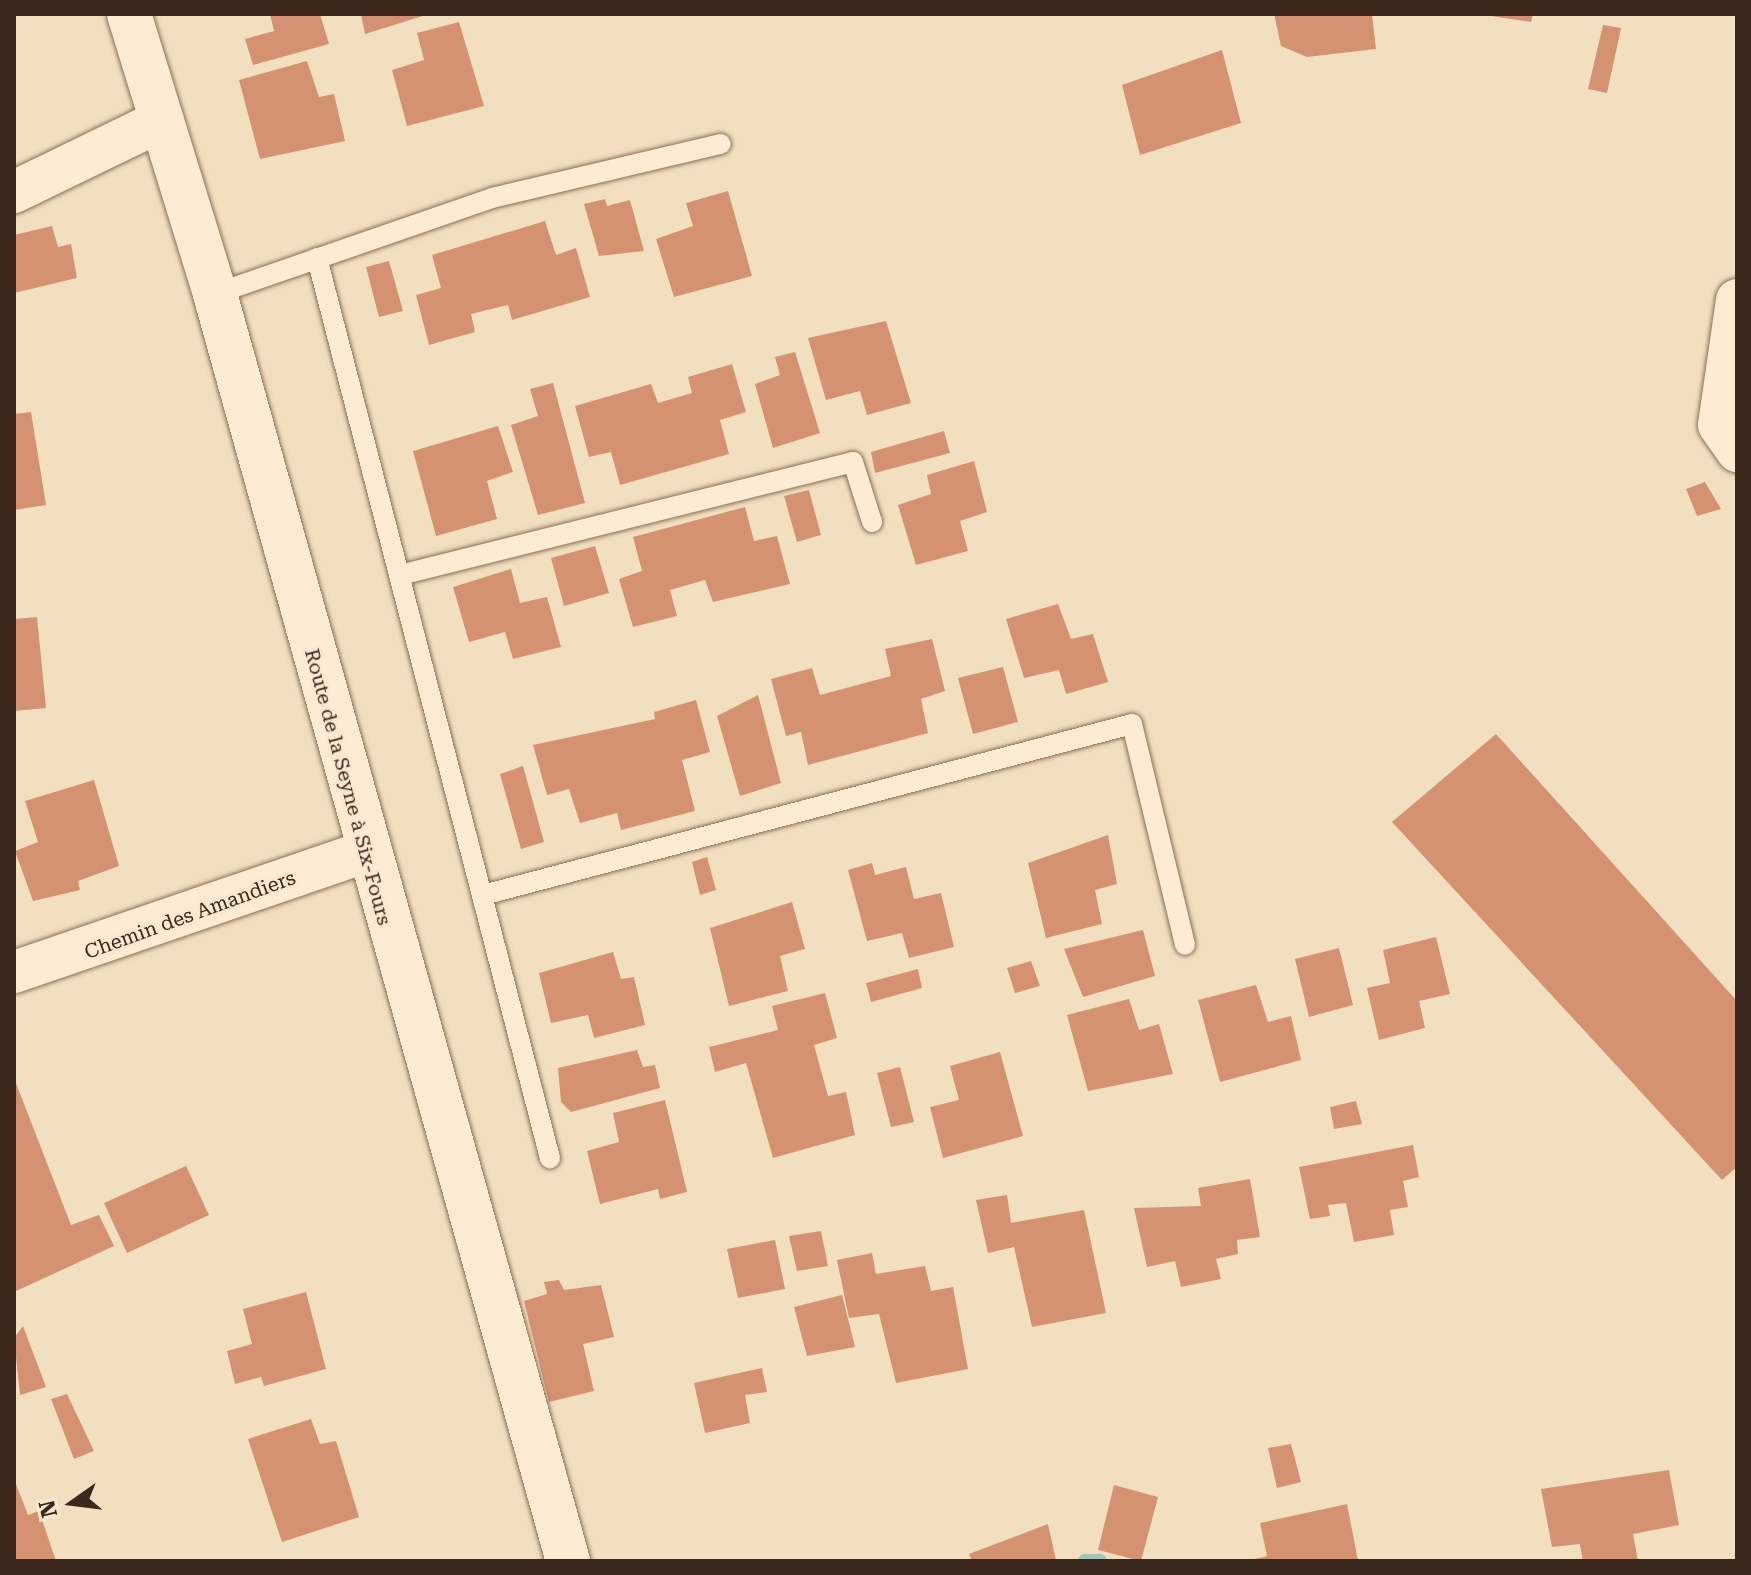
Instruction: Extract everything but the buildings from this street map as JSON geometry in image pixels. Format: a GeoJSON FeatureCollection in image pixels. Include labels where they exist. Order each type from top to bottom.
{"type":"FeatureCollection","features":[{"type":"Feature","properties":{"kind":"street","name":"Route de la Seyne à Six-Fours"},"geometry":{"type":"LineString","coordinates":[[129,14],[215,294],[365,852],[568,1561]]}},
{"type":"Feature","properties":{"kind":"street"},"geometry":{"type":"LineString","coordinates":[[14,192],[162,120]]}},
{"type":"Feature","properties":{"kind":"street"},"geometry":{"type":"LineString","coordinates":[[1737,300],[1719,425],[1737,451]]}},
{"type":"Feature","properties":{"kind":"street","name":"Chemin des Amandiers"},"geometry":{"type":"LineString","coordinates":[[14,972],[365,852]]}},
{"type":"Feature","properties":{"kind":"lane"},"geometry":{"type":"LineString","coordinates":[[215,294],[492,198],[721,144]]}},
{"type":"Feature","properties":{"kind":"lane"},"geometry":{"type":"LineString","coordinates":[[317,258],[550,1158]]}},
{"type":"Feature","properties":{"kind":"lane"},"geometry":{"type":"LineString","coordinates":[[400,575],[853,462],[872,522]]}},
{"type":"Feature","properties":{"kind":"lane"},"geometry":{"type":"LineString","coordinates":[[483,895],[1132,724],[1185,945]]}},
{"type":"Feature","properties":{"kind":"waterway"},"geometry":{"type":"LineString","coordinates":[[1085,1561],[1100,1561]]}}]}
